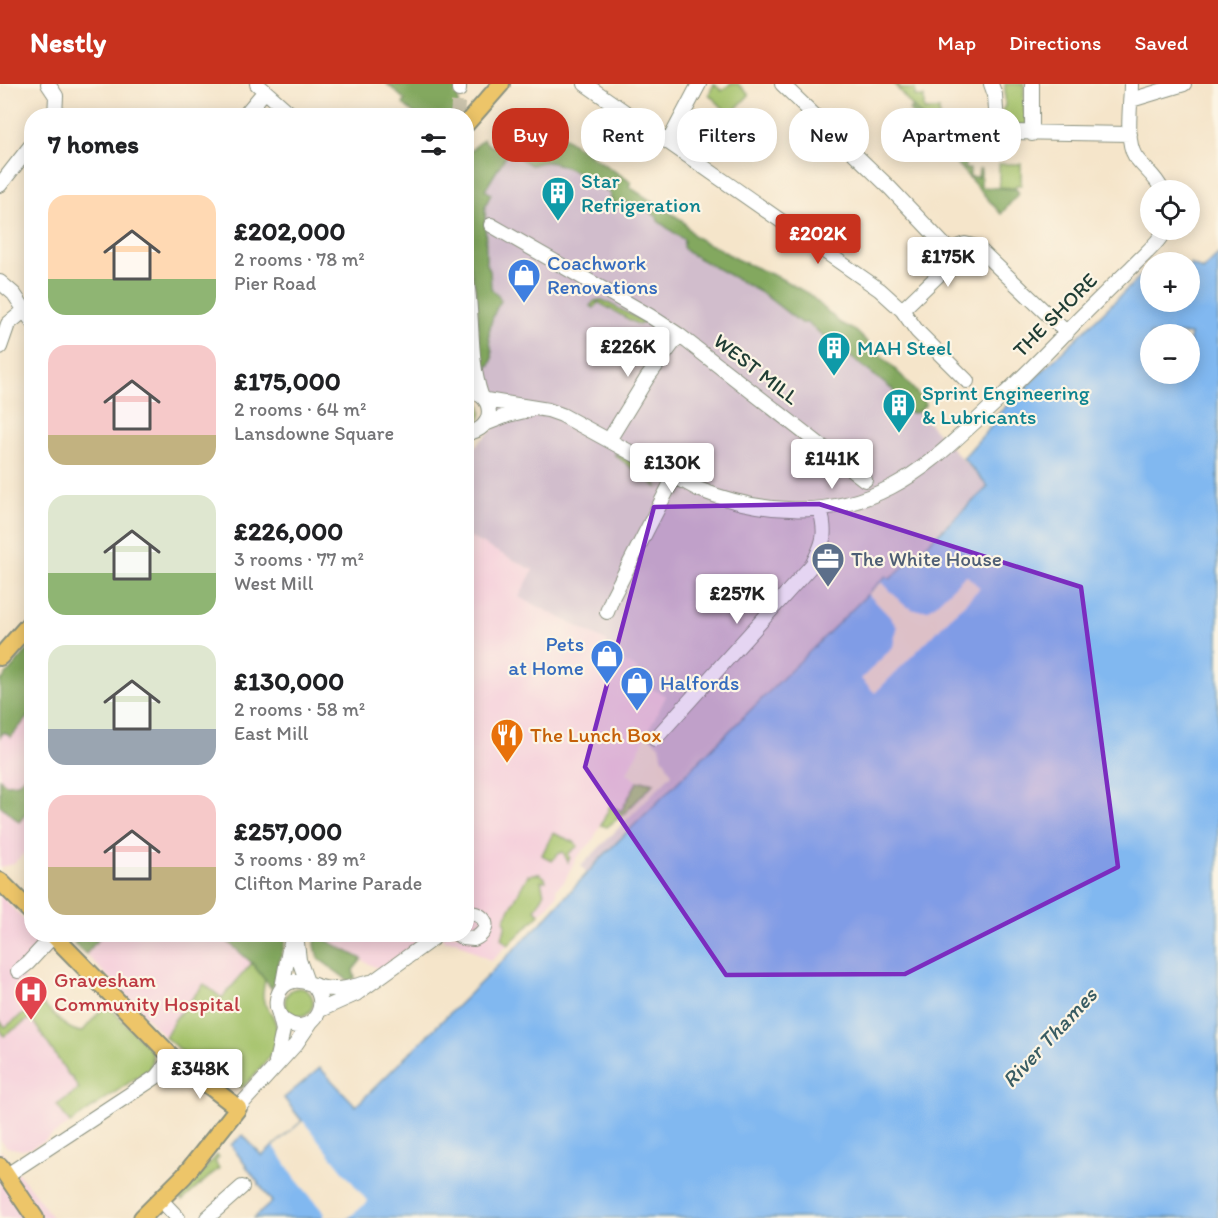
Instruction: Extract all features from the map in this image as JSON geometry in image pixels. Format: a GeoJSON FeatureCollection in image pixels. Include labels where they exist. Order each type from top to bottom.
{"type":"FeatureCollection","features":[{"type":"Feature","properties":{"kind":"main road"},"geometry":{"type":"LineString","coordinates":[[474,110],[496,86]]}},
{"type":"Feature","properties":{"kind":"main road"},"geometry":{"type":"LineString","coordinates":[[0,657],[24,630]]}},
{"type":"Feature","properties":{"kind":"main road"},"geometry":{"type":"LineString","coordinates":[[0,881],[24,905]]}},
{"type":"Feature","properties":{"kind":"main road"},"geometry":{"type":"LineString","coordinates":[[59,942],[172,1057],[238,1108],[184,1176],[142,1218]]}},
{"type":"Feature","properties":{"kind":"main road"},"geometry":{"type":"LineString","coordinates":[[3,1171],[35,1218]]}},
{"type":"Feature","properties":{"kind":"street"},"geometry":{"type":"LineString","coordinates":[[48,84],[56,96],[55,108]]}},
{"type":"Feature","properties":{"kind":"street"},"geometry":{"type":"LineString","coordinates":[[585,84],[880,290],[902,310],[917,331],[968,381]]}},
{"type":"Feature","properties":{"kind":"street"},"geometry":{"type":"LineString","coordinates":[[672,144],[672,135],[699,84]]}},
{"type":"Feature","properties":{"kind":"street"},"geometry":{"type":"LineString","coordinates":[[782,84],[890,188],[950,250],[951,256],[947,267],[902,310]]}},
{"type":"Feature","properties":{"kind":"street"},"geometry":{"type":"LineString","coordinates":[[991,84],[995,95],[999,128],[1013,133],[1032,134],[1130,134]]}},
{"type":"Feature","properties":{"kind":"street"},"geometry":{"type":"LineString","coordinates":[[1032,84],[1032,134]]}},
{"type":"Feature","properties":{"kind":"street"},"geometry":{"type":"LineString","coordinates":[[1131,84],[1130,134],[1135,155],[1156,180]]}},
{"type":"Feature","properties":{"kind":"street"},"geometry":{"type":"LineString","coordinates":[[1131,100],[1184,84]]}},
{"type":"Feature","properties":{"kind":"street"},"geometry":{"type":"LineString","coordinates":[[249,108],[261,88],[284,108]]}},
{"type":"Feature","properties":{"kind":"street"},"geometry":{"type":"LineString","coordinates":[[0,185],[24,154]]}},
{"type":"Feature","properties":{"kind":"street","name":"WEST MILL"},"geometry":{"type":"LineString","coordinates":[[491,225],[679,335],[865,480]]}},
{"type":"Feature","properties":{"kind":"street","name":"THE SHORE"},"geometry":{"type":"LineString","coordinates":[[474,393],[562,415],[698,489],[741,504],[775,510],[820,509],[851,502],[890,488],[940,454],[1067,333],[1157,240]]}},
{"type":"Feature","properties":{"kind":"street"},"geometry":{"type":"LineString","coordinates":[[950,250],[965,244],[977,247],[1067,333]]}},
{"type":"Feature","properties":{"kind":"street"},"geometry":{"type":"LineString","coordinates":[[0,282],[14,294],[24,310]]}},
{"type":"Feature","properties":{"kind":"street"},"geometry":{"type":"LineString","coordinates":[[0,347],[8,324],[24,318]]}},
{"type":"Feature","properties":{"kind":"street","name":"WEST MILL"},"geometry":{"type":"LineString","coordinates":[[609,440],[647,378],[679,335]]}},
{"type":"Feature","properties":{"kind":"street"},"geometry":{"type":"LineString","coordinates":[[474,360],[477,382],[489,413],[474,437]]}},
{"type":"Feature","properties":{"kind":"street"},"geometry":{"type":"LineString","coordinates":[[474,430],[508,415],[537,409]]}},
{"type":"Feature","properties":{"kind":"street"},"geometry":{"type":"LineString","coordinates":[[608,612],[613,596],[674,477]]}},
{"type":"Feature","properties":{"kind":"street"},"geometry":{"type":"LineString","coordinates":[[655,739],[812,565],[825,535],[820,509]]}},
{"type":"Feature","properties":{"kind":"street"},"geometry":{"type":"LineString","coordinates":[[474,913],[483,917],[486,925],[484,932],[474,939]]}},
{"type":"Feature","properties":{"kind":"street"},"geometry":{"type":"LineString","coordinates":[[18,971],[46,942]]}},
{"type":"Feature","properties":{"kind":"street"},"geometry":{"type":"LineString","coordinates":[[273,1070],[279,1057],[283,1030],[276,1001],[282,988],[288,950],[292,942]]}},
{"type":"Feature","properties":{"kind":"street"},"geometry":{"type":"LineString","coordinates":[[238,1108],[296,1044],[316,1016],[320,996],[310,984],[299,960],[296,942]]}},
{"type":"Feature","properties":{"kind":"street"},"geometry":{"type":"LineString","coordinates":[[279,1014],[290,1024],[305,1025],[356,993],[428,942]]}},
{"type":"Feature","properties":{"kind":"street"},"geometry":{"type":"LineString","coordinates":[[282,988],[294,981],[338,989],[370,982]]}},
{"type":"Feature","properties":{"kind":"street"},"geometry":{"type":"LineString","coordinates":[[3,1171],[156,1077],[172,1057]]}},
{"type":"Feature","properties":{"kind":"street"},"geometry":{"type":"LineString","coordinates":[[207,1218],[242,1187]]}},
{"type":"Feature","properties":{"kind":"street"},"geometry":{"type":"LineString","coordinates":[[161,1200],[178,1218]]}},
{"type":"Feature","properties":{"kind":"highlighted area"},"geometry":{"type":"Polygon","coordinates":[[[819,504],[1081,587],[1118,867],[905,974],[726,975],[585,767],[654,507],[819,504]]]}},
{"type":"Feature","properties":{"kind":"shaded area"},"geometry":{"type":"Polygon","coordinates":[[[569,153],[639,198],[894,386],[988,487],[890,580],[886,576],[587,873],[581,866],[672,774],[662,756],[660,746],[646,735],[666,696],[633,679],[638,669],[604,652],[608,642],[519,597],[533,570],[474,540],[474,447],[494,428],[498,412],[497,396],[487,388],[480,371],[477,298],[474,284],[474,168],[483,165],[492,155],[492,162],[569,162],[569,153]]]}},
{"type":"Feature","properties":{"kind":"shaded area"},"geometry":{"type":"Polygon","coordinates":[[[474,540],[533,570],[520,597],[609,642],[604,652],[638,669],[634,679],[666,696],[627,773],[637,782],[621,811],[610,806],[592,842],[576,858],[564,882],[556,889],[557,895],[491,961],[458,942],[474,942],[474,540]]]}},
{"type":"Feature","properties":{"kind":"shaded area"},"geometry":{"type":"Polygon","coordinates":[[[24,721],[24,854],[13,864],[0,867],[0,728],[11,737],[24,721]]]}},
{"type":"Feature","properties":{"kind":"shaded area","name":"Gravesham Community Hospital"},"geometry":{"type":"Polygon","coordinates":[[[0,895],[24,920],[24,942],[46,942],[51,947],[20,973],[40,1002],[65,1025],[79,1032],[82,1032],[106,1004],[151,1050],[153,1055],[149,1069],[41,1143],[22,1150],[7,1147],[0,1140],[0,895]]]}},
{"type":"Feature","properties":{"kind":"shaded area"},"geometry":{"type":"Polygon","coordinates":[[[96,942],[265,942],[252,963],[222,999],[204,984],[165,1037],[86,954],[96,942]]]}},
{"type":"Feature","properties":{"kind":"shaded area"},"geometry":{"type":"Polygon","coordinates":[[[326,942],[419,942],[379,969],[326,942]]]}},
{"type":"Feature","properties":{"kind":"shaded area"},"geometry":{"type":"Polygon","coordinates":[[[0,1150],[42,1203],[52,1218],[0,1218],[0,1150]]]}},
{"type":"Feature","properties":{"kind":"green space"},"geometry":{"type":"Polygon","coordinates":[[[387,84],[459,84],[456,108],[408,108],[403,104],[405,100],[387,84]]]}},
{"type":"Feature","properties":{"kind":"green space"},"geometry":{"type":"Polygon","coordinates":[[[714,84],[722,91],[730,84],[738,84],[749,95],[737,108],[723,108],[709,94],[714,84]]]}},
{"type":"Feature","properties":{"kind":"green space"},"geometry":{"type":"Polygon","coordinates":[[[894,84],[899,84],[900,89],[915,89],[915,97],[924,97],[924,108],[914,108],[894,84]]]}},
{"type":"Feature","properties":{"kind":"green space"},"geometry":{"type":"Polygon","coordinates":[[[1005,84],[1024,84],[1024,111],[1027,115],[1027,127],[1021,126],[1021,108],[1004,108],[1005,84]]]}},
{"type":"Feature","properties":{"kind":"green space"},"geometry":{"type":"Polygon","coordinates":[[[483,139],[492,146],[492,162],[502,162],[485,190],[491,194],[485,206],[486,262],[490,271],[491,289],[501,301],[490,329],[491,364],[480,371],[477,298],[474,284],[474,147],[483,139]]]}},
{"type":"Feature","properties":{"kind":"green space"},"geometry":{"type":"Polygon","coordinates":[[[569,141],[581,149],[581,162],[601,162],[631,182],[629,187],[682,220],[694,236],[809,294],[840,323],[856,331],[902,376],[926,404],[918,412],[912,413],[905,410],[893,390],[807,323],[801,323],[762,293],[687,252],[683,247],[684,240],[646,209],[627,203],[612,203],[609,192],[578,173],[545,162],[569,162],[569,141]]]}},
{"type":"Feature","properties":{"kind":"green space"},"geometry":{"type":"Polygon","coordinates":[[[526,162],[545,162],[531,165],[526,162]]]}},
{"type":"Feature","properties":{"kind":"green space"},"geometry":{"type":"Polygon","coordinates":[[[955,162],[965,162],[965,169],[970,169],[970,177],[978,177],[979,169],[981,169],[981,187],[1016,189],[1019,193],[1001,214],[955,162]]]}},
{"type":"Feature","properties":{"kind":"green space"},"geometry":{"type":"Polygon","coordinates":[[[999,164],[1021,164],[1021,185],[1016,185],[1015,188],[999,187],[999,164]]]}},
{"type":"Feature","properties":{"kind":"green space"},"geometry":{"type":"Polygon","coordinates":[[[602,300],[644,322],[639,325],[598,302],[594,308],[590,306],[595,301],[602,300]]]}},
{"type":"Feature","properties":{"kind":"green space"},"geometry":{"type":"Polygon","coordinates":[[[474,399],[479,401],[481,410],[480,418],[474,424],[474,399]]]}},
{"type":"Feature","properties":{"kind":"green space"},"geometry":{"type":"Polygon","coordinates":[[[615,453],[649,471],[657,487],[615,455],[615,453]]]}},
{"type":"Feature","properties":{"kind":"green space"},"geometry":{"type":"Polygon","coordinates":[[[24,654],[24,721],[11,737],[4,732],[0,737],[0,682],[24,654]]]}},
{"type":"Feature","properties":{"kind":"green space"},"geometry":{"type":"Polygon","coordinates":[[[24,777],[24,816],[19,822],[0,805],[0,779],[6,784],[18,783],[24,777]]]}},
{"type":"Feature","properties":{"kind":"green space"},"geometry":{"type":"Polygon","coordinates":[[[637,782],[654,783],[625,813],[607,827],[601,825],[610,806],[621,811],[637,782]]]}},
{"type":"Feature","properties":{"kind":"green space"},"geometry":{"type":"Polygon","coordinates":[[[553,833],[578,846],[568,854],[570,857],[568,862],[563,852],[552,861],[542,855],[553,833]]]}},
{"type":"Feature","properties":{"kind":"green space"},"geometry":{"type":"Polygon","coordinates":[[[540,874],[546,881],[541,881],[544,894],[535,910],[540,914],[508,945],[502,939],[506,924],[504,920],[528,875],[540,874]]]}},
{"type":"Feature","properties":{"kind":"green space"},"geometry":{"type":"Polygon","coordinates":[[[76,942],[96,942],[86,954],[74,944],[76,942]]]}},
{"type":"Feature","properties":{"kind":"green space"},"geometry":{"type":"Polygon","coordinates":[[[228,942],[285,942],[272,989],[252,963],[228,942]]]}},
{"type":"Feature","properties":{"kind":"green space"},"geometry":{"type":"Polygon","coordinates":[[[315,942],[330,942],[362,959],[353,970],[355,978],[349,981],[318,958],[315,942]]]}},
{"type":"Feature","properties":{"kind":"green space"},"geometry":{"type":"Polygon","coordinates":[[[252,963],[265,980],[263,998],[277,1029],[274,1048],[269,1057],[242,1088],[202,1066],[165,1037],[175,1019],[204,984],[222,998],[252,963]]]}},
{"type":"Feature","properties":{"kind":"green space"},"geometry":{"type":"Polygon","coordinates":[[[299,988],[309,992],[313,1002],[309,1012],[299,1016],[289,1012],[285,1002],[289,992],[299,988]]]}},
{"type":"Feature","properties":{"kind":"green space"},"geometry":{"type":"Polygon","coordinates":[[[40,1002],[65,1025],[82,1032],[106,1004],[151,1050],[152,1060],[149,1069],[70,1123],[57,1105],[79,1089],[31,1018],[4,1036],[0,1029],[0,1021],[5,1027],[40,1002]]]}},
{"type":"Feature","properties":{"kind":"green space"},"geometry":{"type":"Polygon","coordinates":[[[217,1155],[219,1157],[215,1162],[219,1168],[182,1201],[179,1198],[217,1155]]]}},
{"type":"Feature","properties":{"kind":"water","name":"River Thames"},"geometry":{"type":"Polygon","coordinates":[[[1218,255],[1218,1218],[254,1218],[272,1202],[231,1145],[243,1135],[262,1156],[302,1121],[284,1098],[320,1068],[356,1106],[545,919],[601,858],[886,576],[890,579],[988,487],[963,458],[995,422],[993,419],[1140,277],[1140,312],[1200,312],[1200,269],[1203,270],[1218,255]]]}},
{"type":"Feature","properties":{"kind":"pier"},"geometry":{"type":"Polygon","coordinates":[[[966,575],[980,588],[875,693],[861,679],[893,647],[897,627],[868,594],[882,582],[903,604],[914,610],[927,610],[966,575]]]}},
{"type":"Feature","properties":{"kind":"pier"},"geometry":{"type":"Polygon","coordinates":[[[303,1121],[368,1202],[348,1218],[322,1218],[325,1214],[295,1178],[274,1146],[303,1121]]]}},
{"type":"Feature","properties":{"kind":"tunnel"},"geometry":{"type":"LineString","coordinates":[[458,108],[459,90]]}},
{"type":"Feature","properties":{"kind":"place","name":"Star Refrigeration"},"geometry":{"type":"Point","coordinates":[558,222]}},
{"type":"Feature","properties":{"kind":"place","name":"Coachwork Renovations"},"geometry":{"type":"Point","coordinates":[524,304]}},
{"type":"Feature","properties":{"kind":"place","name":"MAH Steel"},"geometry":{"type":"Point","coordinates":[834,377]}},
{"type":"Feature","properties":{"kind":"place","name":"Sprint Engineering & Lubricants"},"geometry":{"type":"Point","coordinates":[899,434]}},
{"type":"Feature","properties":{"kind":"place","name":"The White House"},"geometry":{"type":"Point","coordinates":[828,588]}},
{"type":"Feature","properties":{"kind":"place","name":"Pets at Home"},"geometry":{"type":"Point","coordinates":[607,685]}},
{"type":"Feature","properties":{"kind":"place","name":"Halfords"},"geometry":{"type":"Point","coordinates":[637,712]}},
{"type":"Feature","properties":{"kind":"place","name":"The Lunch Box"},"geometry":{"type":"Point","coordinates":[507,764]}},
{"type":"Feature","properties":{"kind":"place","name":"Gravesham Community Hospital"},"geometry":{"type":"Point","coordinates":[31,1021]}}]}
